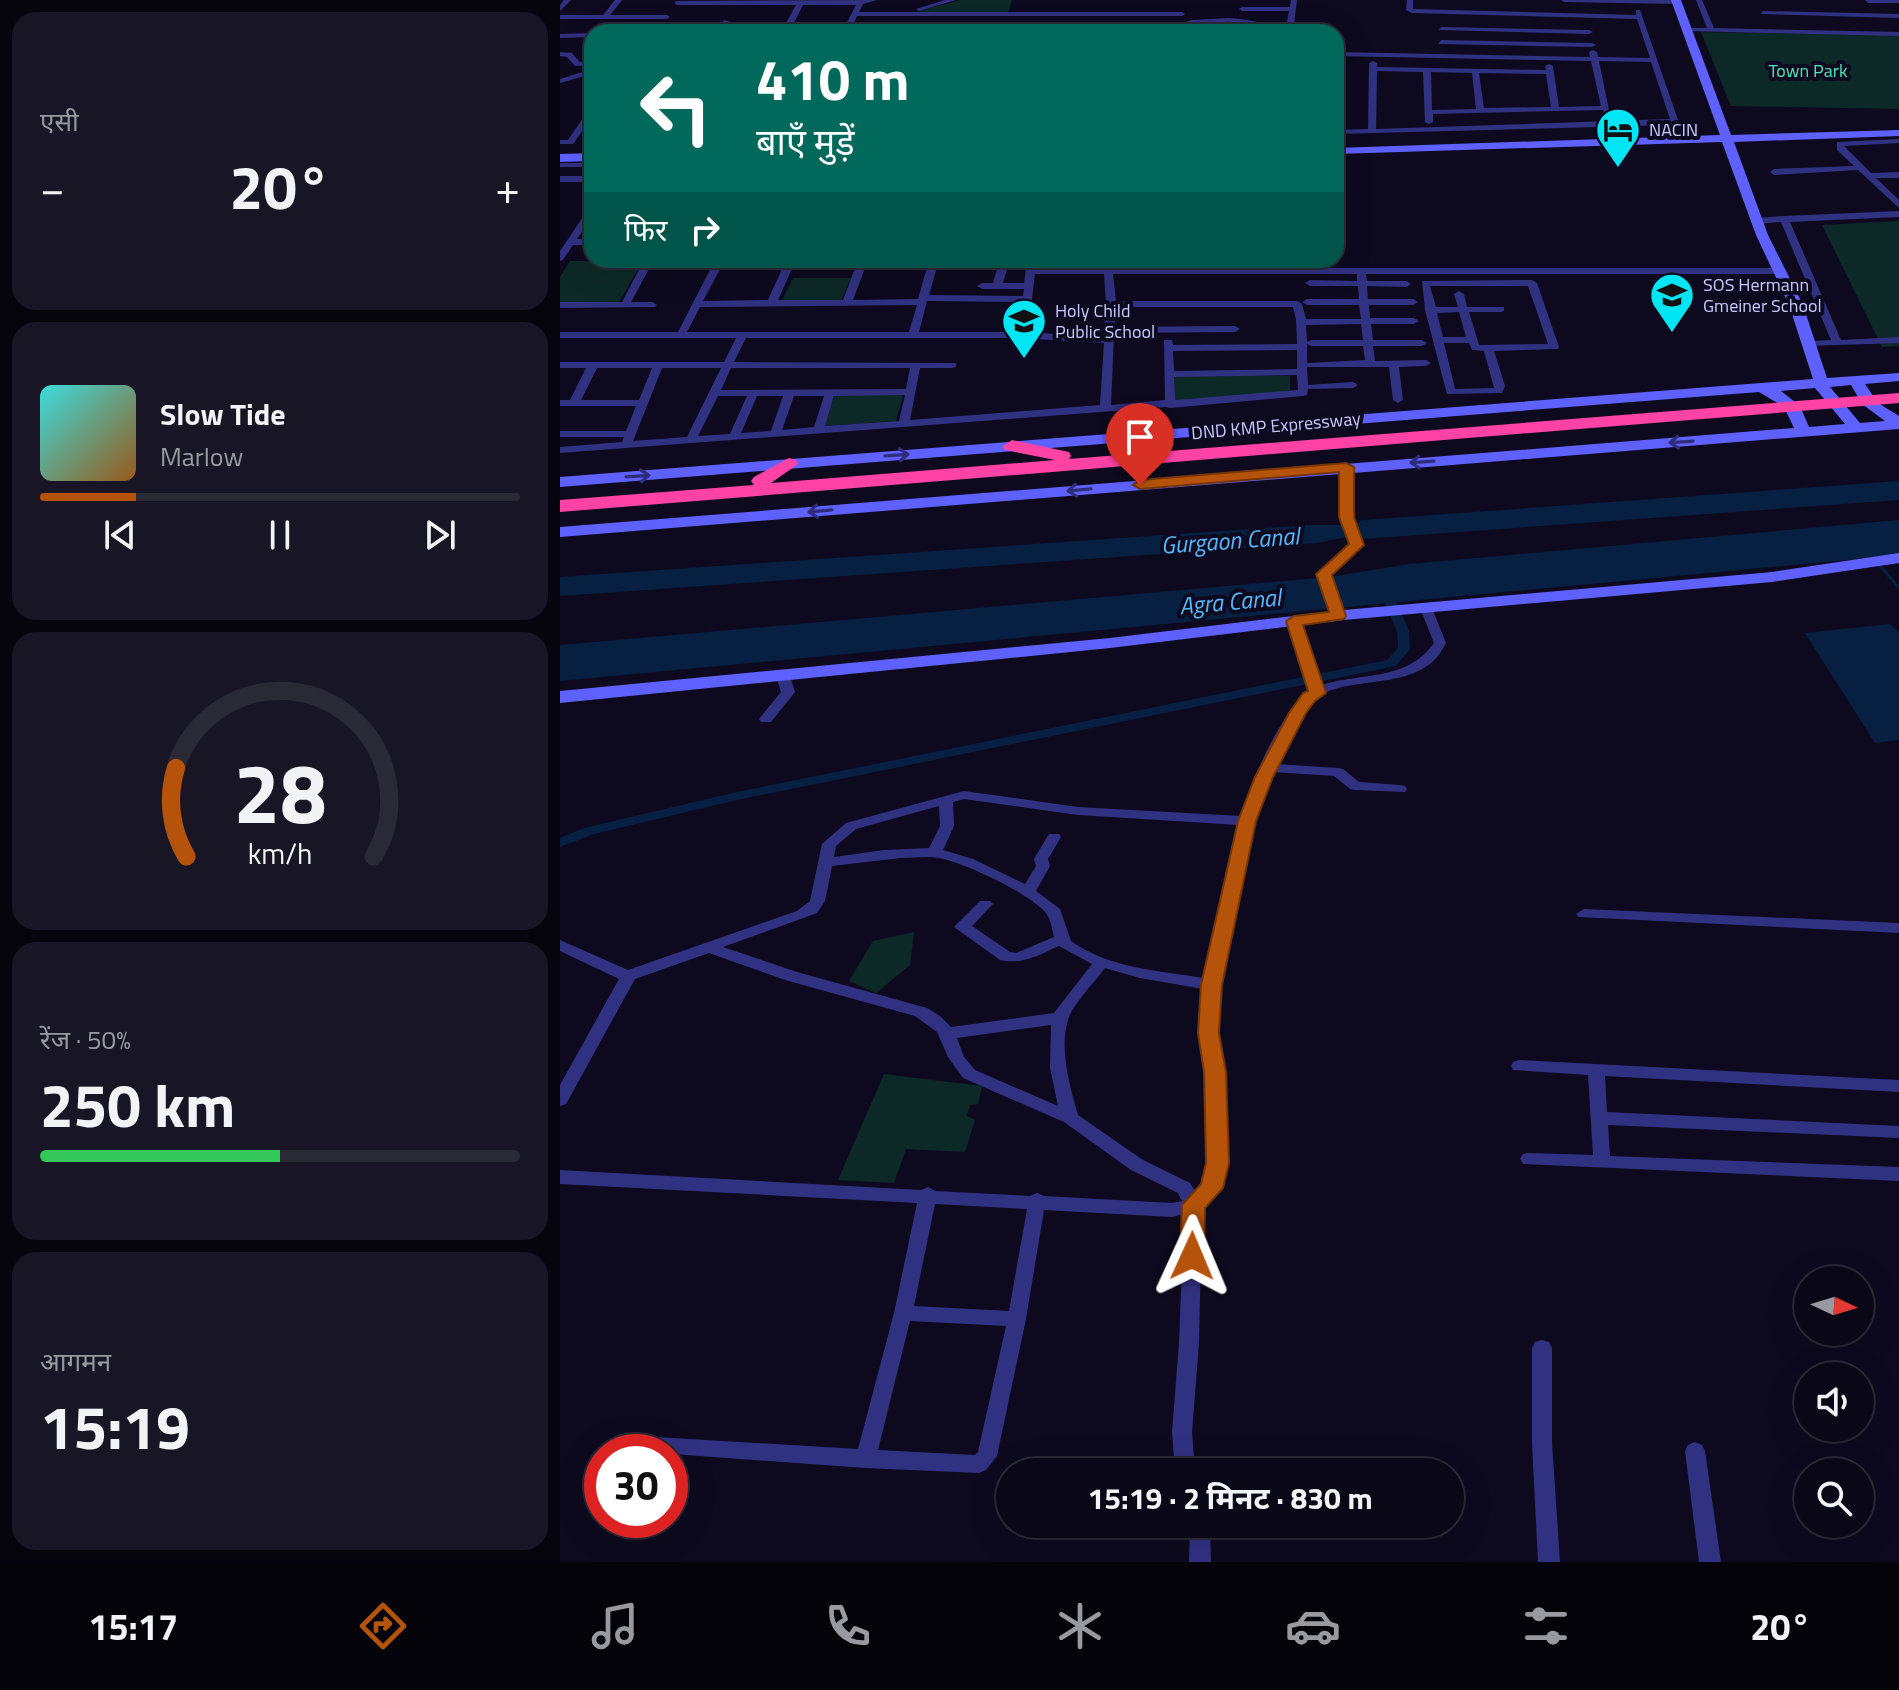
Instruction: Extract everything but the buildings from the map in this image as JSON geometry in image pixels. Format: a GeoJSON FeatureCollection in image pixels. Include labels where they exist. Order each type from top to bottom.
{"type":"FeatureCollection","features":[{"type":"Feature","properties":{"kind":"highway","name":"DND KMP Expressway"},"geometry":{"type":"LineString","coordinates":[[560,497],[1768,398],[1891,394]]}},
{"type":"Feature","properties":{"kind":"highway","name":"DND KMP Expressway"},"geometry":{"type":"LineString","coordinates":[[560,506],[1768,398]]}},
{"type":"Feature","properties":{"kind":"highway"},"geometry":{"type":"LineString","coordinates":[[1012,446],[1062,456]]}},
{"type":"Feature","properties":{"kind":"highway"},"geometry":{"type":"LineString","coordinates":[[761,481],[789,464]]}},
{"type":"Feature","properties":{"kind":"street"},"geometry":{"type":"LineString","coordinates":[[560,9],[568,0]]}},
{"type":"Feature","properties":{"kind":"street"},"geometry":{"type":"LineString","coordinates":[[605,17],[619,0]]}},
{"type":"Feature","properties":{"kind":"street"},"geometry":{"type":"LineString","coordinates":[[560,17],[664,21],[678,2],[860,3],[874,0]]}},
{"type":"Feature","properties":{"kind":"street"},"geometry":{"type":"LineString","coordinates":[[898,14],[953,0]]}},
{"type":"Feature","properties":{"kind":"street"},"geometry":{"type":"LineString","coordinates":[[1013,14],[1018,0]]}},
{"type":"Feature","properties":{"kind":"street"},"geometry":{"type":"LineString","coordinates":[[1065,14],[1069,0]]}},
{"type":"Feature","properties":{"kind":"street"},"geometry":{"type":"LineString","coordinates":[[1108,14],[1111,0]]}},
{"type":"Feature","properties":{"kind":"street"},"geometry":{"type":"LineString","coordinates":[[1156,14],[1157,0]]}},
{"type":"Feature","properties":{"kind":"street"},"geometry":{"type":"LineString","coordinates":[[1182,24],[1183,0]]}},
{"type":"Feature","properties":{"kind":"street"},"geometry":{"type":"LineString","coordinates":[[1290,24],[1294,0]]}},
{"type":"Feature","properties":{"kind":"street"},"geometry":{"type":"LineString","coordinates":[[1410,0],[1409,10],[1412,11],[1585,16],[1676,1],[1758,222],[1782,271],[1810,344],[1819,383],[1856,428]]}},
{"type":"Feature","properties":{"kind":"street"},"geometry":{"type":"LineString","coordinates":[[1564,0],[1638,7]]}},
{"type":"Feature","properties":{"kind":"street"},"geometry":{"type":"LineString","coordinates":[[1582,0],[1610,125]]}},
{"type":"Feature","properties":{"kind":"street"},"geometry":{"type":"LineString","coordinates":[[1699,0],[1711,30]]}},
{"type":"Feature","properties":{"kind":"street"},"geometry":{"type":"LineString","coordinates":[[1757,0],[1772,32]]}},
{"type":"Feature","properties":{"kind":"street"},"geometry":{"type":"LineString","coordinates":[[1868,0],[1877,16]]}},
{"type":"Feature","properties":{"kind":"street"},"geometry":{"type":"LineString","coordinates":[[1868,0],[1899,1]]}},
{"type":"Feature","properties":{"kind":"street"},"geometry":{"type":"LineString","coordinates":[[789,24],[801,3]]}},
{"type":"Feature","properties":{"kind":"street"},"geometry":{"type":"LineString","coordinates":[[850,24],[860,3]]}},
{"type":"Feature","properties":{"kind":"street"},"geometry":{"type":"LineString","coordinates":[[1235,20],[1241,15],[1242,4],[1293,9]]}},
{"type":"Feature","properties":{"kind":"street"},"geometry":{"type":"LineString","coordinates":[[1344,132],[1663,124],[1674,120],[1638,7]]}},
{"type":"Feature","properties":{"kind":"street"},"geometry":{"type":"LineString","coordinates":[[1763,13],[1821,11],[1899,16]]}},
{"type":"Feature","properties":{"kind":"street"},"geometry":{"type":"LineString","coordinates":[[1440,12],[1442,56]]}},
{"type":"Feature","properties":{"kind":"street"},"geometry":{"type":"LineString","coordinates":[[855,14],[1182,14]]}},
{"type":"Feature","properties":{"kind":"street"},"geometry":{"type":"LineString","coordinates":[[1198,24],[1221,18],[1255,24]]}},
{"type":"Feature","properties":{"kind":"street"},"geometry":{"type":"LineString","coordinates":[[724,22],[730,24]]}},
{"type":"Feature","properties":{"kind":"street"},"geometry":{"type":"LineString","coordinates":[[1441,29],[1589,32]]}},
{"type":"Feature","properties":{"kind":"street"},"geometry":{"type":"LineString","coordinates":[[1687,30],[1899,34]]}},
{"type":"Feature","properties":{"kind":"street"},"geometry":{"type":"LineString","coordinates":[[560,36],[584,35]]}},
{"type":"Feature","properties":{"kind":"street"},"geometry":{"type":"LineString","coordinates":[[1441,42],[1592,45]]}},
{"type":"Feature","properties":{"kind":"street"},"geometry":{"type":"LineString","coordinates":[[560,54],[569,55],[578,64],[584,64]]}},
{"type":"Feature","properties":{"kind":"street"},"geometry":{"type":"LineString","coordinates":[[1344,54],[1653,60]]}},
{"type":"Feature","properties":{"kind":"street"},"geometry":{"type":"LineString","coordinates":[[1372,132],[1373,54]]}},
{"type":"Feature","properties":{"kind":"street"},"geometry":{"type":"LineString","coordinates":[[1548,58],[1555,109]]}},
{"type":"Feature","properties":{"kind":"street"},"geometry":{"type":"LineString","coordinates":[[1373,69],[1550,72]]}},
{"type":"Feature","properties":{"kind":"street"},"geometry":{"type":"LineString","coordinates":[[1427,70],[1429,130]]}},
{"type":"Feature","properties":{"kind":"street"},"geometry":{"type":"LineString","coordinates":[[1475,71],[1480,111]]}},
{"type":"Feature","properties":{"kind":"street"},"geometry":{"type":"LineString","coordinates":[[560,81],[584,74]]}},
{"type":"Feature","properties":{"kind":"street"},"geometry":{"type":"LineString","coordinates":[[1428,112],[1606,108]]}},
{"type":"Feature","properties":{"kind":"street"},"geometry":{"type":"LineString","coordinates":[[560,149],[584,120]]}},
{"type":"Feature","properties":{"kind":"street"},"geometry":{"type":"LineString","coordinates":[[1344,151],[1899,133]]}},
{"type":"Feature","properties":{"kind":"street"},"geometry":{"type":"LineString","coordinates":[[1899,141],[1840,144],[1858,168],[1899,205]]}},
{"type":"Feature","properties":{"kind":"street"},"geometry":{"type":"LineString","coordinates":[[560,158],[584,157]]}},
{"type":"Feature","properties":{"kind":"street"},"geometry":{"type":"LineString","coordinates":[[560,165],[584,165]]}},
{"type":"Feature","properties":{"kind":"street"},"geometry":{"type":"LineString","coordinates":[[1774,172],[1858,168]]}},
{"type":"Feature","properties":{"kind":"street"},"geometry":{"type":"LineString","coordinates":[[1867,176],[1899,175]]}},
{"type":"Feature","properties":{"kind":"street"},"geometry":{"type":"LineString","coordinates":[[560,179],[584,179]]}},
{"type":"Feature","properties":{"kind":"street"},"geometry":{"type":"LineString","coordinates":[[1758,222],[1899,216]]}},
{"type":"Feature","properties":{"kind":"street"},"geometry":{"type":"LineString","coordinates":[[1785,221],[1837,343]]}},
{"type":"Feature","properties":{"kind":"street"},"geometry":{"type":"LineString","coordinates":[[560,257],[584,223]]}},
{"type":"Feature","properties":{"kind":"street"},"geometry":{"type":"LineString","coordinates":[[571,242],[584,242]]}},
{"type":"Feature","properties":{"kind":"street"},"geometry":{"type":"LineString","coordinates":[[625,305],[645,268]]}},
{"type":"Feature","properties":{"kind":"street"},"geometry":{"type":"LineString","coordinates":[[681,335],[716,268]]}},
{"type":"Feature","properties":{"kind":"street"},"geometry":{"type":"LineString","coordinates":[[772,303],[787,268]]}},
{"type":"Feature","properties":{"kind":"street"},"geometry":{"type":"LineString","coordinates":[[847,303],[860,268]]}},
{"type":"Feature","properties":{"kind":"street"},"geometry":{"type":"LineString","coordinates":[[913,335],[932,268]]}},
{"type":"Feature","properties":{"kind":"street"},"geometry":{"type":"LineString","coordinates":[[1017,335],[1027,299],[1031,268]]}},
{"type":"Feature","properties":{"kind":"street"},"geometry":{"type":"LineString","coordinates":[[1062,268],[1362,278],[1782,271]]}},
{"type":"Feature","properties":{"kind":"street"},"geometry":{"type":"LineString","coordinates":[[997,286],[1002,269]]}},
{"type":"Feature","properties":{"kind":"street"},"geometry":{"type":"LineString","coordinates":[[1105,409],[1111,304],[1108,271]]}},
{"type":"Feature","properties":{"kind":"street"},"geometry":{"type":"LineString","coordinates":[[1488,348],[1500,389],[1456,394],[1450,390],[1424,285],[1427,282],[1529,276]]}},
{"type":"Feature","properties":{"kind":"street"},"geometry":{"type":"LineString","coordinates":[[1459,294],[1476,348],[1554,347],[1529,276]]}},
{"type":"Feature","properties":{"kind":"street"},"geometry":{"type":"LineString","coordinates":[[1362,278],[1370,364]]}},
{"type":"Feature","properties":{"kind":"street"},"geometry":{"type":"LineString","coordinates":[[1310,283],[1362,278],[1406,284]]}},
{"type":"Feature","properties":{"kind":"street"},"geometry":{"type":"LineString","coordinates":[[982,286],[1028,286]]}},
{"type":"Feature","properties":{"kind":"street"},"geometry":{"type":"LineString","coordinates":[[697,304],[1027,299]]}},
{"type":"Feature","properties":{"kind":"street"},"geometry":{"type":"LineString","coordinates":[[1307,302],[1413,302]]}},
{"type":"Feature","properties":{"kind":"street"},"geometry":{"type":"LineString","coordinates":[[560,434],[691,440],[1299,395],[1303,392],[1306,345],[1298,305],[1111,304]]}},
{"type":"Feature","properties":{"kind":"street"},"geometry":{"type":"LineString","coordinates":[[560,305],[652,305]]}},
{"type":"Feature","properties":{"kind":"street"},"geometry":{"type":"LineString","coordinates":[[1233,305],[1236,347]]}},
{"type":"Feature","properties":{"kind":"street"},"geometry":{"type":"LineString","coordinates":[[1430,310],[1501,309]]}},
{"type":"Feature","properties":{"kind":"street"},"geometry":{"type":"LineString","coordinates":[[1307,322],[1414,321]]}},
{"type":"Feature","properties":{"kind":"street"},"geometry":{"type":"LineString","coordinates":[[560,335],[1108,335],[1166,329],[1235,329]]}},
{"type":"Feature","properties":{"kind":"street"},"geometry":{"type":"LineString","coordinates":[[1166,329],[1171,374],[1170,405]]}},
{"type":"Feature","properties":{"kind":"street"},"geometry":{"type":"LineString","coordinates":[[691,440],[742,335]]}},
{"type":"Feature","properties":{"kind":"street"},"geometry":{"type":"LineString","coordinates":[[1438,340],[1472,340]]}},
{"type":"Feature","properties":{"kind":"street"},"geometry":{"type":"LineString","coordinates":[[1810,344],[1899,340]]}},
{"type":"Feature","properties":{"kind":"street"},"geometry":{"type":"LineString","coordinates":[[1169,348],[1422,343]]}},
{"type":"Feature","properties":{"kind":"street"},"geometry":{"type":"LineString","coordinates":[[1171,374],[1426,363]]}},
{"type":"Feature","properties":{"kind":"street"},"geometry":{"type":"LineString","coordinates":[[1394,364],[1398,400]]}},
{"type":"Feature","properties":{"kind":"street"},"geometry":{"type":"LineString","coordinates":[[560,365],[952,365]]}},
{"type":"Feature","properties":{"kind":"street"},"geometry":{"type":"LineString","coordinates":[[574,403],[593,365]]}},
{"type":"Feature","properties":{"kind":"street"},"geometry":{"type":"LineString","coordinates":[[628,439],[658,365]]}},
{"type":"Feature","properties":{"kind":"street"},"geometry":{"type":"LineString","coordinates":[[904,424],[916,365]]}},
{"type":"Feature","properties":{"kind":"street"},"geometry":{"type":"LineString","coordinates":[[1311,387],[1354,391],[1352,365]]}},
{"type":"Feature","properties":{"kind":"street"},"geometry":{"type":"LineString","coordinates":[[560,482],[1012,446],[1768,398],[1819,383],[1899,377]]}},
{"type":"Feature","properties":{"kind":"street"},"geometry":{"type":"LineString","coordinates":[[1856,380],[1862,396],[1873,409],[1899,423]]}},
{"type":"Feature","properties":{"kind":"street"},"geometry":{"type":"LineString","coordinates":[[1768,398],[1773,391],[1788,402],[1802,419],[1802,432]]}},
{"type":"Feature","properties":{"kind":"street"},"geometry":{"type":"LineString","coordinates":[[775,434],[790,392]]}},
{"type":"Feature","properties":{"kind":"street"},"geometry":{"type":"LineString","coordinates":[[715,393],[911,392]]}},
{"type":"Feature","properties":{"kind":"street"},"geometry":{"type":"LineString","coordinates":[[734,437],[753,393]]}},
{"type":"Feature","properties":{"kind":"street"},"geometry":{"type":"LineString","coordinates":[[818,431],[830,393]]}},
{"type":"Feature","properties":{"kind":"street"},"geometry":{"type":"LineString","coordinates":[[560,403],[643,403]]}},
{"type":"Feature","properties":{"kind":"street"},"geometry":{"type":"LineString","coordinates":[[560,532],[1899,423]]}},
{"type":"Feature","properties":{"kind":"street"},"geometry":{"type":"LineString","coordinates":[[560,450],[628,439]]}},
{"type":"Feature","properties":{"kind":"street"},"geometry":{"type":"LineString","coordinates":[[1338,616],[1324,574],[1357,545],[1347,517],[1346,467]]}},
{"type":"Feature","properties":{"kind":"street"},"geometry":{"type":"LineString","coordinates":[[560,697],[1152,639],[1398,610],[1772,577],[1899,558]]}},
{"type":"Feature","properties":{"kind":"street"},"geometry":{"type":"LineString","coordinates":[[1314,683],[1415,669],[1432,659],[1440,643],[1426,608]]}},
{"type":"Feature","properties":{"kind":"street"},"geometry":{"type":"LineString","coordinates":[[560,1177],[928,1194],[1160,1210],[1193,1205],[1212,1188],[1217,1163],[1215,1072],[1208,1033],[1212,985],[1247,821],[1269,768],[1314,683],[1294,621]]}},
{"type":"Feature","properties":{"kind":"street"},"geometry":{"type":"LineString","coordinates":[[766,719],[788,692],[783,676]]}},
{"type":"Feature","properties":{"kind":"street"},"geometry":{"type":"LineString","coordinates":[[1269,768],[1338,772],[1355,786],[1400,789]]}},
{"type":"Feature","properties":{"kind":"street"},"geometry":{"type":"LineString","coordinates":[[560,945],[627,976],[710,948],[814,907],[829,844],[851,826],[946,800],[975,795],[1078,811],[1247,821]]}},
{"type":"Feature","properties":{"kind":"street"},"geometry":{"type":"LineString","coordinates":[[934,853],[947,826],[946,800]]}},
{"type":"Feature","properties":{"kind":"street"},"geometry":{"type":"LineString","coordinates":[[1028,891],[1043,866],[1041,859],[1054,837]]}},
{"type":"Feature","properties":{"kind":"street"},"geometry":{"type":"LineString","coordinates":[[826,863],[934,853],[954,858],[1028,891],[1057,916],[1061,940],[1070,947],[1101,962],[1212,985]]}},
{"type":"Feature","properties":{"kind":"street"},"geometry":{"type":"LineString","coordinates":[[985,904],[966,919],[962,927],[1006,956],[1022,957],[1061,940]]}},
{"type":"Feature","properties":{"kind":"street"},"geometry":{"type":"LineString","coordinates":[[1584,914],[1899,928]]}},
{"type":"Feature","properties":{"kind":"street"},"geometry":{"type":"LineString","coordinates":[[710,948],[801,979],[921,1012],[937,1020],[949,1033],[956,1063],[969,1074],[1070,1118],[1137,1165],[1184,1188],[1193,1205],[1189,1343],[1182,1432],[1184,1458]]}},
{"type":"Feature","properties":{"kind":"street"},"geometry":{"type":"LineString","coordinates":[[1070,1118],[1059,1076],[1057,1031],[1060,1017],[1101,962]]}},
{"type":"Feature","properties":{"kind":"street"},"geometry":{"type":"LineString","coordinates":[[560,1100],[627,976]]}},
{"type":"Feature","properties":{"kind":"street"},"geometry":{"type":"LineString","coordinates":[[949,1033],[1060,1017]]}},
{"type":"Feature","properties":{"kind":"street"},"geometry":{"type":"LineString","coordinates":[[1519,1066],[1899,1086]]}},
{"type":"Feature","properties":{"kind":"street"},"geometry":{"type":"LineString","coordinates":[[1596,1070],[1602,1160]]}},
{"type":"Feature","properties":{"kind":"street"},"geometry":{"type":"LineString","coordinates":[[1598,1118],[1899,1132]]}},
{"type":"Feature","properties":{"kind":"street"},"geometry":{"type":"LineString","coordinates":[[1529,1159],[1899,1174]]}},
{"type":"Feature","properties":{"kind":"street"},"geometry":{"type":"LineString","coordinates":[[865,1459],[903,1313],[928,1194]]}},
{"type":"Feature","properties":{"kind":"street"},"geometry":{"type":"LineString","coordinates":[[688,1448],[972,1466],[984,1461],[1017,1319],[1037,1200]]}},
{"type":"Feature","properties":{"kind":"street"},"geometry":{"type":"LineString","coordinates":[[903,1313],[1017,1319]]}},
{"type":"Feature","properties":{"kind":"street"},"geometry":{"type":"LineString","coordinates":[[1542,1348],[1542,1443],[1549,1562]]}},
{"type":"Feature","properties":{"kind":"street"},"geometry":{"type":"LineString","coordinates":[[1695,1451],[1710,1562]]}},
{"type":"Feature","properties":{"kind":"street"},"geometry":{"type":"LineString","coordinates":[[1200,1538],[1200,1562]]}},
{"type":"Feature","properties":{"kind":"green space"},"geometry":{"type":"Polygon","coordinates":[[[960,0],[1012,0],[1008,13],[912,13],[960,0]]]}},
{"type":"Feature","properties":{"kind":"green space","name":"Town Park"},"geometry":{"type":"Polygon","coordinates":[[[1701,32],[1899,35],[1899,109],[1731,106],[1701,32]]]}},
{"type":"Feature","properties":{"kind":"green space"},"geometry":{"type":"Polygon","coordinates":[[[1899,221],[1899,346],[1882,347],[1822,225],[1899,221]]]}},
{"type":"Feature","properties":{"kind":"green space"},"geometry":{"type":"Polygon","coordinates":[[[570,261],[584,261],[584,268],[639,268],[619,302],[560,303],[560,277],[570,261]]]}},
{"type":"Feature","properties":{"kind":"green space"},"geometry":{"type":"Polygon","coordinates":[[[793,278],[851,278],[841,301],[782,301],[793,278]]]}},
{"type":"Feature","properties":{"kind":"green space"},"geometry":{"type":"Polygon","coordinates":[[[1174,375],[1290,376],[1290,392],[1174,400],[1174,375]]]}},
{"type":"Feature","properties":{"kind":"green space"},"geometry":{"type":"Polygon","coordinates":[[[835,395],[903,395],[896,421],[824,426],[835,395]]]}},
{"type":"Feature","properties":{"kind":"green space"},"geometry":{"type":"Polygon","coordinates":[[[914,932],[910,965],[876,993],[849,981],[873,941],[914,932]]]}},
{"type":"Feature","properties":{"kind":"green space"},"geometry":{"type":"Polygon","coordinates":[[[884,1074],[982,1086],[978,1104],[970,1105],[967,1116],[975,1120],[965,1152],[906,1149],[894,1183],[838,1180],[884,1074]]]}},
{"type":"Feature","properties":{"kind":"water","name":"Gurgaon Canal"},"geometry":{"type":"Polygon","coordinates":[[[1899,481],[1899,500],[1363,539],[1361,534],[1317,543],[560,596],[560,577],[1308,525],[1354,525],[1363,520],[1899,481]]]}},
{"type":"Feature","properties":{"kind":"water","name":"Agra Canal"},"geometry":{"type":"Polygon","coordinates":[[[1899,520],[1899,555],[560,681],[560,645],[1330,577],[1409,564],[1899,520]]]}},
{"type":"Feature","properties":{"kind":"water"},"geometry":{"type":"Polygon","coordinates":[[[1889,624],[1899,632],[1899,740],[1875,743],[1805,633],[1889,624]]]}},
{"type":"Feature","properties":{"kind":"waterway"},"geometry":{"type":"LineString","coordinates":[[1878,563],[1899,588]]}},
{"type":"Feature","properties":{"kind":"waterway"},"geometry":{"type":"LineString","coordinates":[[560,843],[589,831],[737,796],[1391,663],[1404,649],[1403,631],[1385,589]]}},
{"type":"Feature","properties":{"kind":"place","name":"NACIN"},"geometry":{"type":"Point","coordinates":[1618,169]}},
{"type":"Feature","properties":{"kind":"place","name":"SOS Hermann Gmeiner School"},"geometry":{"type":"Point","coordinates":[1672,334]}},
{"type":"Feature","properties":{"kind":"place","name":"Holy Child Public School"},"geometry":{"type":"Point","coordinates":[1024,360]}},
{"type":"Feature","properties":{"kind":"route"},"geometry":{"type":"LineString","coordinates":[[1140,485],[1346,467],[1347,517],[1357,545],[1324,574],[1338,616],[1294,621],[1318,693],[1309,697],[1297,713],[1264,777],[1242,842],[1234,891],[1223,926],[1208,1016],[1215,1072],[1216,1176],[1212,1188],[1193,1205],[1192,1256]]}}]}
